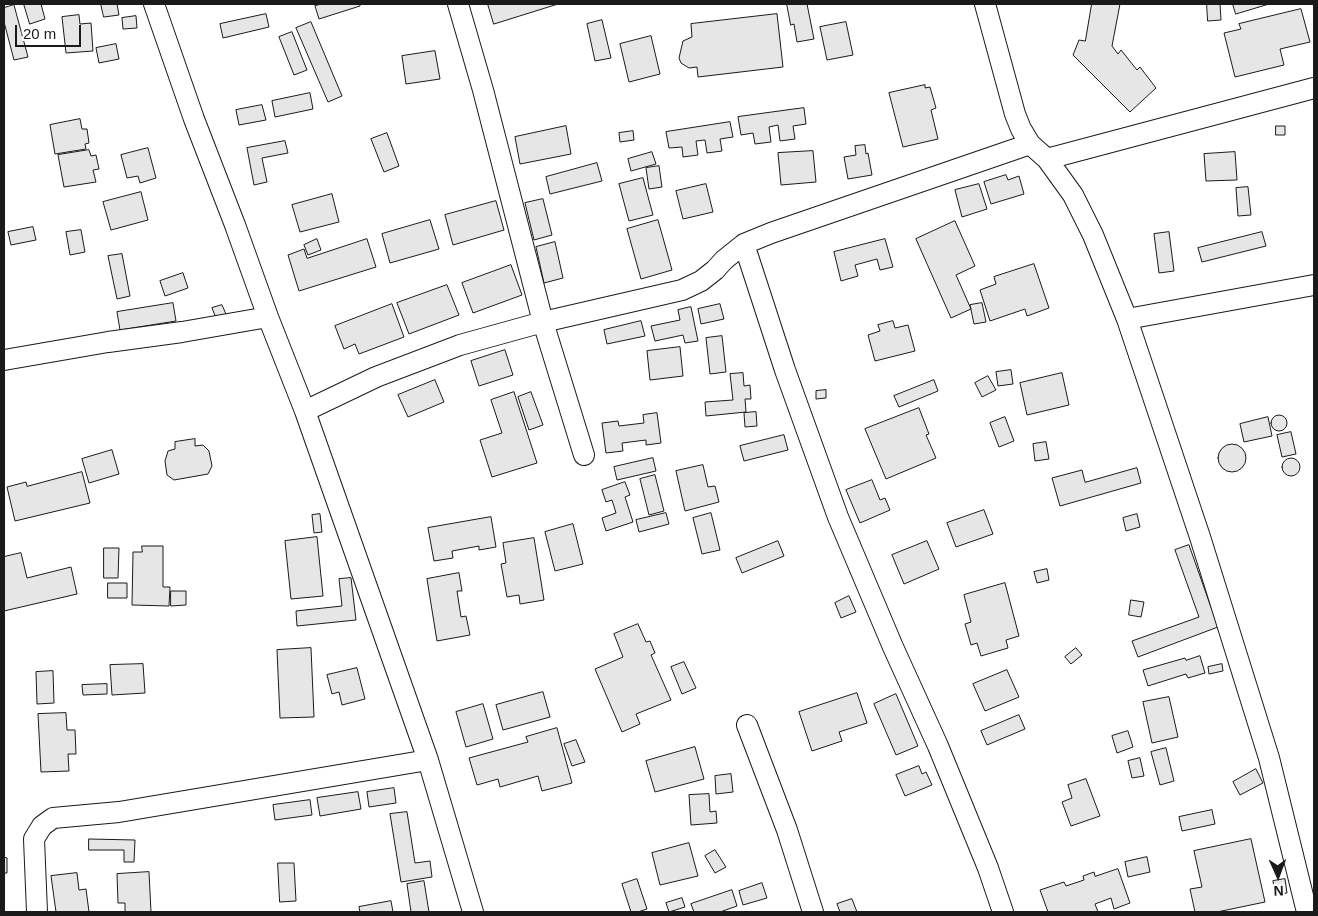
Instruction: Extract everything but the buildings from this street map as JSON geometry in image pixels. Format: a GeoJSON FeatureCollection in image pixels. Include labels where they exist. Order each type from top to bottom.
{"type":"FeatureCollection","features":[{"type":"Feature","properties":{"kind":"street"},"geometry":{"type":"LineString","coordinates":[[154,4],[194,118],[305,411],[428,760],[473,912]]}},
{"type":"Feature","properties":{"kind":"street"},"geometry":{"type":"LineString","coordinates":[[458,4],[484,90],[543,322],[584,455]]}},
{"type":"Feature","properties":{"kind":"street"},"geometry":{"type":"LineString","coordinates":[[985,4],[1015,114],[1021,129],[1030,144],[1047,159],[1073,195],[1092,235],[1126,319],[1200,537],[1266,749],[1307,912]]}},
{"type":"Feature","properties":{"kind":"street"},"geometry":{"type":"LineString","coordinates":[[1047,159],[1314,88]]}},
{"type":"Feature","properties":{"kind":"street"},"geometry":{"type":"LineString","coordinates":[[305,411],[376,377],[460,345],[543,322],[682,290],[701,281],[744,244],[770,233],[1030,144]]}},
{"type":"Feature","properties":{"kind":"street"},"geometry":{"type":"LineString","coordinates":[[744,244],[785,370],[838,517],[938,746],[988,868],[1003,912]]}},
{"type":"Feature","properties":{"kind":"street"},"geometry":{"type":"LineString","coordinates":[[1126,319],[1314,285]]}},
{"type":"Feature","properties":{"kind":"street"},"geometry":{"type":"LineString","coordinates":[[4,360],[268,317]]}},
{"type":"Feature","properties":{"kind":"street"},"geometry":{"type":"LineString","coordinates":[[747,725],[787,830],[813,912]]}},
{"type":"Feature","properties":{"kind":"street"},"geometry":{"type":"LineString","coordinates":[[37,912],[34,839],[42,826],[53,818],[119,812],[428,760]]}}]}
